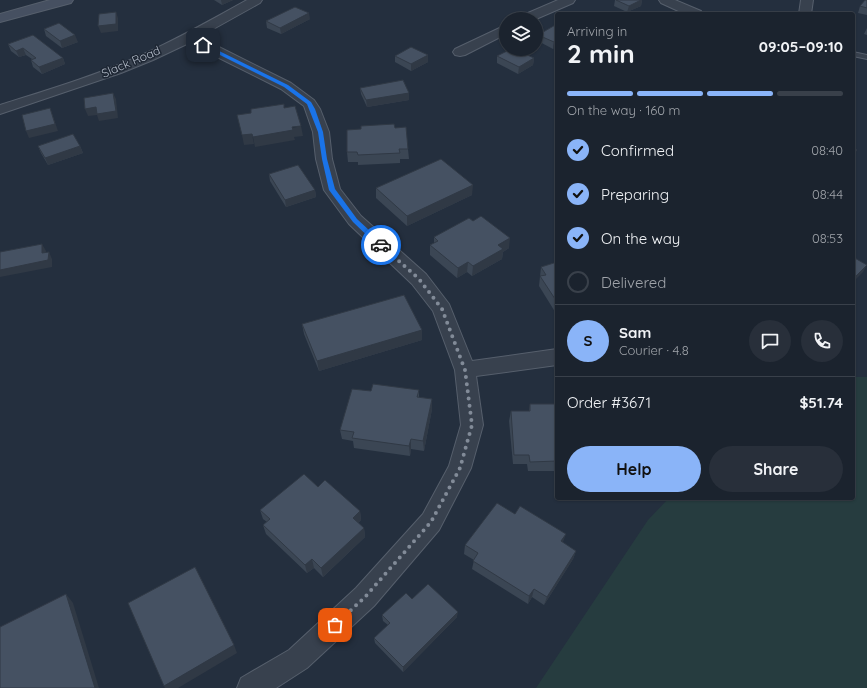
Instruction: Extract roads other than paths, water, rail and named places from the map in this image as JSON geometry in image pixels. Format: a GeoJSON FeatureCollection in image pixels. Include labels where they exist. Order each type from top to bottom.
{"type":"FeatureCollection","features":[{"type":"Feature","properties":{"kind":"main road"},"geometry":{"type":"LineString","coordinates":[[0,18],[66,0]]}},
{"type":"Feature","properties":{"kind":"street","name":"Slack Road"},"geometry":{"type":"LineString","coordinates":[[0,110],[133,64],[188,37],[256,0]]}},
{"type":"Feature","properties":{"kind":"street"},"geometry":{"type":"LineString","coordinates":[[542,12],[569,0]]}},
{"type":"Feature","properties":{"kind":"street"},"geometry":{"type":"LineString","coordinates":[[665,0],[692,12]]}},
{"type":"Feature","properties":{"kind":"street"},"geometry":{"type":"LineString","coordinates":[[805,12],[807,0]]}},
{"type":"Feature","properties":{"kind":"street"},"geometry":{"type":"LineString","coordinates":[[460,52],[499,32]]}},
{"type":"Feature","properties":{"kind":"street"},"geometry":{"type":"LineString","coordinates":[[188,37],[286,86],[309,103],[313,109],[321,132],[324,159],[332,190],[355,220],[419,279],[442,309],[465,370],[472,425],[460,468],[431,522],[365,597],[336,624],[298,659],[251,688]]}},
{"type":"Feature","properties":{"kind":"street"},"geometry":{"type":"LineString","coordinates":[[465,370],[555,357]]}},
{"type":"Feature","properties":{"kind":"lane"},"geometry":{"type":"LineString","coordinates":[[855,54],[867,57]]}}]}
